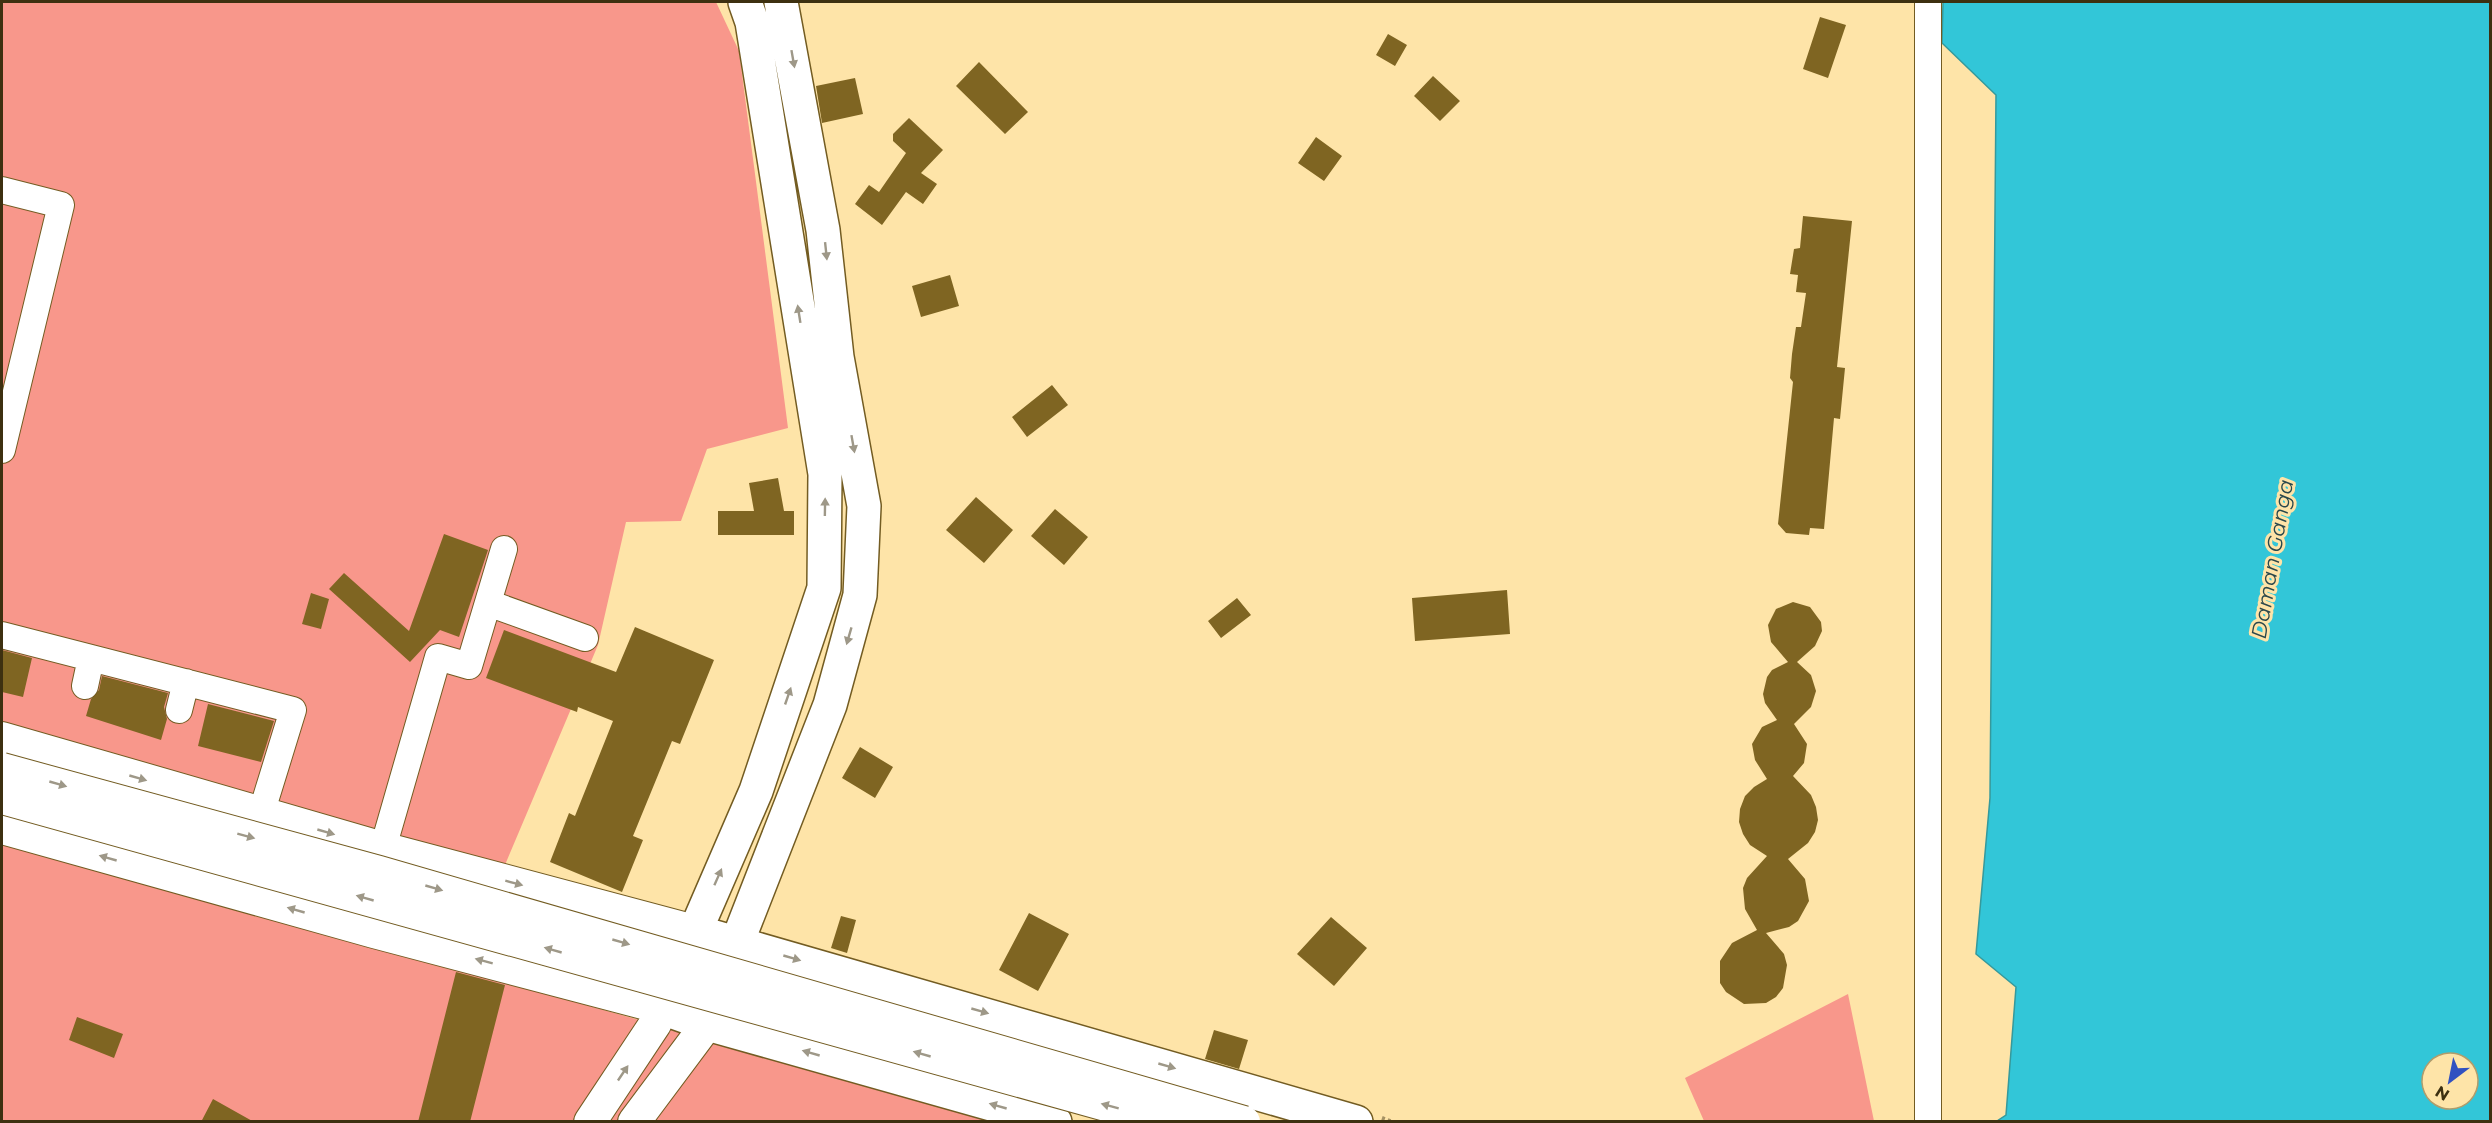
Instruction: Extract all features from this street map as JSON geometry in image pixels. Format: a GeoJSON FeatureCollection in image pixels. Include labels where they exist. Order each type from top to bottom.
{"type":"FeatureCollection","features":[{"type":"Feature","properties":{"kind":"highway"},"geometry":{"type":"LineString","coordinates":[[745,2],[752,22],[825,474],[824,588],[756,790],[663,1008],[704,1023],[1055,1122]]}},
{"type":"Feature","properties":{"kind":"highway"},"geometry":{"type":"LineString","coordinates":[[704,1023],[721,988],[736,943],[830,705],[860,595],[864,506],[837,357],[823,230],[782,2]]}},
{"type":"Feature","properties":{"kind":"highway"},"geometry":{"type":"LineString","coordinates":[[694,931],[1356,1122]]}},
{"type":"Feature","properties":{"kind":"main road"},"geometry":{"type":"LineString","coordinates":[[2,738],[261,814],[694,931]]}},
{"type":"Feature","properties":{"kind":"main road"},"geometry":{"type":"LineString","coordinates":[[2,769],[391,875],[1244,1122]]}},
{"type":"Feature","properties":{"kind":"main road"},"geometry":{"type":"LineString","coordinates":[[2,798],[1167,1122]]}},
{"type":"Feature","properties":{"kind":"main road"},"geometry":{"type":"LineString","coordinates":[[2,828],[374,932],[663,1008],[655,1024],[590,1122]]}},
{"type":"Feature","properties":{"kind":"main road"},"geometry":{"type":"LineString","coordinates":[[634,1122],[699,1035],[704,1023]]}},
{"type":"Feature","properties":{"kind":"street"},"geometry":{"type":"LineString","coordinates":[[1928,2],[1928,1122]]}},
{"type":"Feature","properties":{"kind":"street"},"geometry":{"type":"LineString","coordinates":[[2,190],[62,205],[2,450]]}},
{"type":"Feature","properties":{"kind":"street"},"geometry":{"type":"LineString","coordinates":[[383,848],[438,657],[469,666],[504,549]]}},
{"type":"Feature","properties":{"kind":"street"},"geometry":{"type":"LineString","coordinates":[[488,603],[585,638]]}},
{"type":"Feature","properties":{"kind":"street"},"geometry":{"type":"LineString","coordinates":[[2,635],[294,710],[261,814]]}},
{"type":"Feature","properties":{"kind":"street"},"geometry":{"type":"LineString","coordinates":[[85,686],[91,658]]}},
{"type":"Feature","properties":{"kind":"street"},"geometry":{"type":"LineString","coordinates":[[179,710],[186,682]]}},
{"type":"Feature","properties":{"kind":"shaded area"},"geometry":{"type":"Polygon","coordinates":[[[2,2],[716,2],[739,51],[788,428],[707,449],[681,521],[626,522],[598,645],[502,872],[2,725],[2,2]]]}},
{"type":"Feature","properties":{"kind":"shaded area"},"geometry":{"type":"Polygon","coordinates":[[[2,842],[1001,1121],[2,1121],[2,842]]]}},
{"type":"Feature","properties":{"kind":"shaded area"},"geometry":{"type":"Polygon","coordinates":[[[1848,994],[1874,1121],[1704,1121],[1685,1078],[1848,994]]]}},
{"type":"Feature","properties":{"kind":"water","name":"Daman Ganga"},"geometry":{"type":"Polygon","coordinates":[[[1943,2],[2490,2],[2490,1121],[1997,1121],[2006,1115],[2016,987],[1976,954],[1990,798],[1996,95],[1942,43],[1943,2]]]}},
{"type":"Feature","properties":{"kind":"building"},"geometry":{"type":"Polygon","coordinates":[[[1820,17],[1846,25],[1828,78],[1803,69],[1820,17]]]}},
{"type":"Feature","properties":{"kind":"building"},"geometry":{"type":"Polygon","coordinates":[[[1388,34],[1407,45],[1395,66],[1376,55],[1388,34]]]}},
{"type":"Feature","properties":{"kind":"building"},"geometry":{"type":"Polygon","coordinates":[[[979,62],[1028,112],[1005,134],[956,86],[979,62]]]}},
{"type":"Feature","properties":{"kind":"building"},"geometry":{"type":"Polygon","coordinates":[[[1433,76],[1460,101],[1440,121],[1414,96],[1433,76]]]}},
{"type":"Feature","properties":{"kind":"building"},"geometry":{"type":"Polygon","coordinates":[[[855,78],[863,114],[822,123],[816,86],[855,78]]]}},
{"type":"Feature","properties":{"kind":"building"},"geometry":{"type":"Polygon","coordinates":[[[909,118],[943,150],[921,173],[937,184],[923,204],[906,192],[882,225],[855,204],[869,185],[879,192],[906,153],[893,141],[893,134],[909,118]]]}},
{"type":"Feature","properties":{"kind":"building"},"geometry":{"type":"Polygon","coordinates":[[[1316,137],[1342,156],[1324,181],[1298,163],[1316,137]]]}},
{"type":"Feature","properties":{"kind":"building"},"geometry":{"type":"Polygon","coordinates":[[[1803,216],[1852,221],[1837,367],[1845,368],[1840,419],[1834,418],[1824,529],[1810,528],[1809,535],[1786,533],[1778,524],[1793,382],[1790,378],[1792,354],[1796,327],[1801,327],[1806,293],[1796,292],[1798,275],[1790,274],[1794,249],[1800,248],[1803,216]]]}},
{"type":"Feature","properties":{"kind":"building"},"geometry":{"type":"Polygon","coordinates":[[[950,275],[959,306],[921,317],[912,286],[950,275]]]}},
{"type":"Feature","properties":{"kind":"building"},"geometry":{"type":"Polygon","coordinates":[[[1052,385],[1068,405],[1027,437],[1012,417],[1052,385]]]}},
{"type":"Feature","properties":{"kind":"building"},"geometry":{"type":"Polygon","coordinates":[[[778,478],[784,511],[794,511],[794,535],[718,535],[718,511],[754,511],[749,483],[778,478]]]}},
{"type":"Feature","properties":{"kind":"building"},"geometry":{"type":"Polygon","coordinates":[[[976,497],[1013,530],[984,563],[946,530],[976,497]]]}},
{"type":"Feature","properties":{"kind":"building"},"geometry":{"type":"Polygon","coordinates":[[[1055,509],[1088,537],[1064,565],[1031,536],[1055,509]]]}},
{"type":"Feature","properties":{"kind":"building"},"geometry":{"type":"Polygon","coordinates":[[[444,534],[488,550],[459,637],[440,630],[410,662],[329,589],[344,573],[409,631],[444,534]]]}},
{"type":"Feature","properties":{"kind":"building"},"geometry":{"type":"Polygon","coordinates":[[[1507,590],[1510,634],[1415,641],[1412,598],[1507,590]]]}},
{"type":"Feature","properties":{"kind":"building"},"geometry":{"type":"Polygon","coordinates":[[[311,593],[329,599],[321,629],[302,624],[311,593]]]}},
{"type":"Feature","properties":{"kind":"building"},"geometry":{"type":"Polygon","coordinates":[[[1237,598],[1251,615],[1221,638],[1208,621],[1237,598]]]}},
{"type":"Feature","properties":{"kind":"building"},"geometry":{"type":"Polygon","coordinates":[[[1793,602],[1810,607],[1821,622],[1822,631],[1815,646],[1797,662],[1811,675],[1816,691],[1811,707],[1794,724],[1807,744],[1804,763],[1793,776],[1811,795],[1818,820],[1815,832],[1808,843],[1788,859],[1805,879],[1809,901],[1798,921],[1789,927],[1766,933],[1784,954],[1787,965],[1783,988],[1776,997],[1766,1003],[1744,1004],[1726,992],[1720,983],[1720,961],[1732,943],[1757,930],[1745,909],[1743,888],[1747,878],[1767,856],[1750,845],[1743,834],[1739,822],[1740,809],[1745,796],[1767,779],[1755,760],[1752,744],[1762,727],[1777,720],[1765,703],[1763,694],[1767,677],[1772,670],[1788,662],[1771,642],[1768,625],[1776,609],[1793,602]]]}},
{"type":"Feature","properties":{"kind":"building"},"geometry":{"type":"Polygon","coordinates":[[[635,627],[714,660],[680,744],[672,741],[633,836],[643,840],[622,892],[550,862],[569,813],[575,816],[613,721],[578,707],[577,712],[486,678],[504,630],[616,672],[635,627]]]}},
{"type":"Feature","properties":{"kind":"building"},"geometry":{"type":"Polygon","coordinates":[[[2,650],[32,658],[23,697],[2,692],[2,650]]]}},
{"type":"Feature","properties":{"kind":"building"},"geometry":{"type":"Polygon","coordinates":[[[102,676],[168,693],[164,707],[167,719],[161,740],[86,716],[91,699],[99,690],[102,676]]]}},
{"type":"Feature","properties":{"kind":"building"},"geometry":{"type":"Polygon","coordinates":[[[208,704],[274,721],[261,762],[198,746],[208,704]]]}},
{"type":"Feature","properties":{"kind":"building"},"geometry":{"type":"Polygon","coordinates":[[[860,747],[893,767],[875,798],[842,778],[860,747]]]}},
{"type":"Feature","properties":{"kind":"building"},"geometry":{"type":"Polygon","coordinates":[[[1029,913],[1069,934],[1038,991],[999,970],[1029,913]]]}},
{"type":"Feature","properties":{"kind":"building"},"geometry":{"type":"Polygon","coordinates":[[[841,916],[856,920],[847,953],[831,948],[841,916]]]}},
{"type":"Feature","properties":{"kind":"building"},"geometry":{"type":"Polygon","coordinates":[[[1331,917],[1367,948],[1334,986],[1297,954],[1331,917]]]}},
{"type":"Feature","properties":{"kind":"building"},"geometry":{"type":"Polygon","coordinates":[[[456,972],[505,985],[470,1122],[418,1122],[456,972]]]}},
{"type":"Feature","properties":{"kind":"building"},"geometry":{"type":"Polygon","coordinates":[[[77,1017],[123,1034],[114,1058],[69,1040],[77,1017]]]}},
{"type":"Feature","properties":{"kind":"building"},"geometry":{"type":"Polygon","coordinates":[[[1214,1030],[1248,1040],[1239,1069],[1205,1059],[1214,1030]]]}},
{"type":"Feature","properties":{"kind":"building"},"geometry":{"type":"Polygon","coordinates":[[[213,1099],[254,1122],[201,1122],[213,1099]]]}}]}
